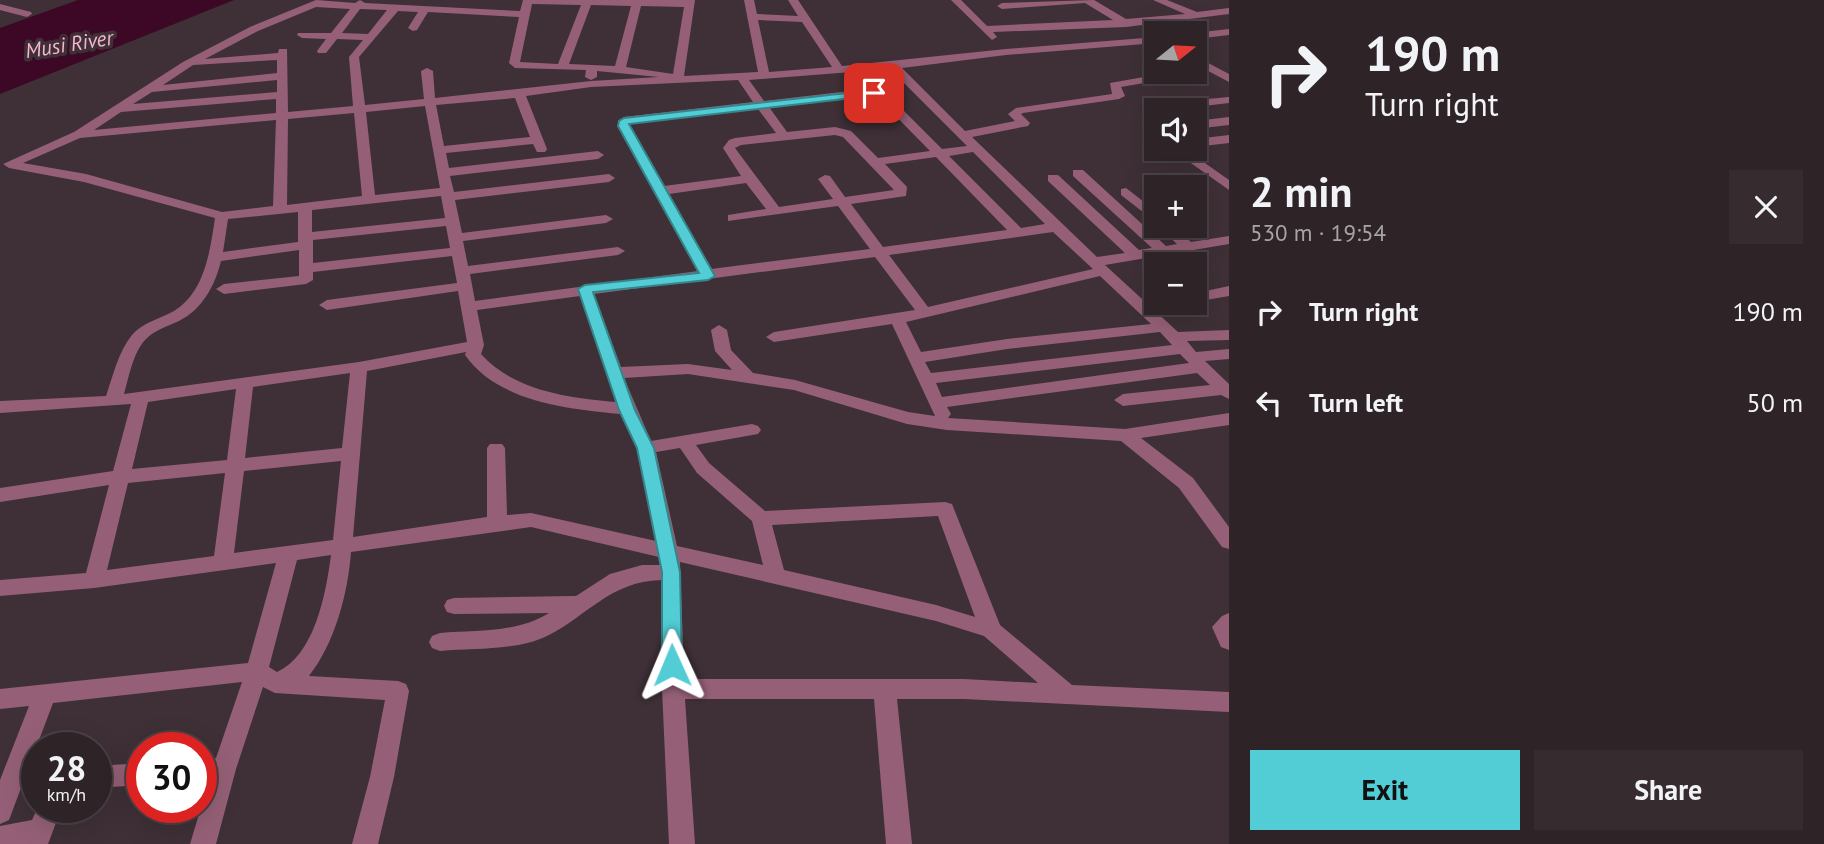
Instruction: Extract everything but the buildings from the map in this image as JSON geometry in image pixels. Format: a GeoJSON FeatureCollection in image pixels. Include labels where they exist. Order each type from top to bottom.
{"type":"FeatureCollection","features":[{"type":"Feature","properties":{"kind":"street"},"geometry":{"type":"LineString","coordinates":[[749,0],[764,76]]}},
{"type":"Feature","properties":{"kind":"street"},"geometry":{"type":"LineString","coordinates":[[807,0],[793,1],[839,70]]}},
{"type":"Feature","properties":{"kind":"street"},"geometry":{"type":"LineString","coordinates":[[956,0],[1006,52]]}},
{"type":"Feature","properties":{"kind":"street"},"geometry":{"type":"LineString","coordinates":[[1002,6],[1087,0],[1144,32]]}},
{"type":"Feature","properties":{"kind":"street"},"geometry":{"type":"LineString","coordinates":[[1158,0],[1192,14]]}},
{"type":"Feature","properties":{"kind":"street"},"geometry":{"type":"LineString","coordinates":[[3,163],[57,135],[171,64],[223,36],[316,1],[394,9],[523,14]]}},
{"type":"Feature","properties":{"kind":"street"},"geometry":{"type":"LineString","coordinates":[[3,163],[78,135],[187,64],[316,1]]}},
{"type":"Feature","properties":{"kind":"street"},"geometry":{"type":"LineString","coordinates":[[528,1],[689,2],[678,79],[620,69],[519,66],[514,63],[528,1]]}},
{"type":"Feature","properties":{"kind":"street"},"geometry":{"type":"LineString","coordinates":[[562,67],[587,1]]}},
{"type":"Feature","properties":{"kind":"street"},"geometry":{"type":"LineString","coordinates":[[620,69],[637,3]]}},
{"type":"Feature","properties":{"kind":"street"},"geometry":{"type":"LineString","coordinates":[[322,51],[359,4]]}},
{"type":"Feature","properties":{"kind":"street"},"geometry":{"type":"LineString","coordinates":[[0,7],[27,14]]}},
{"type":"Feature","properties":{"kind":"street"},"geometry":{"type":"LineString","coordinates":[[369,199],[354,57],[394,9]]}},
{"type":"Feature","properties":{"kind":"street"},"geometry":{"type":"LineString","coordinates":[[413,29],[424,10]]}},
{"type":"Feature","properties":{"kind":"street"},"geometry":{"type":"LineString","coordinates":[[984,29],[1171,20],[1192,14],[1229,11]]}},
{"type":"Feature","properties":{"kind":"street"},"geometry":{"type":"LineString","coordinates":[[461,26],[468,12]]}},
{"type":"Feature","properties":{"kind":"street"},"geometry":{"type":"LineString","coordinates":[[753,17],[805,19]]}},
{"type":"Feature","properties":{"kind":"street"},"geometry":{"type":"LineString","coordinates":[[1208,34],[1229,32]]}},
{"type":"Feature","properties":{"kind":"street"},"geometry":{"type":"LineString","coordinates":[[302,35],[370,37]]}},
{"type":"Feature","properties":{"kind":"street"},"geometry":{"type":"LineString","coordinates":[[78,135],[519,94],[591,84],[764,76],[892,66],[1006,52],[1144,40]]}},
{"type":"Feature","properties":{"kind":"street"},"geometry":{"type":"LineString","coordinates":[[187,64],[283,54],[280,209]]}},
{"type":"Feature","properties":{"kind":"street"},"geometry":{"type":"LineString","coordinates":[[892,66],[1227,391]]}},
{"type":"Feature","properties":{"kind":"street"},"geometry":{"type":"LineString","coordinates":[[1208,66],[1229,79]]}},
{"type":"Feature","properties":{"kind":"street"},"geometry":{"type":"LineString","coordinates":[[1208,69],[1229,67]]}},
{"type":"Feature","properties":{"kind":"street"},"geometry":{"type":"LineString","coordinates":[[591,84],[592,68]]}},
{"type":"Feature","properties":{"kind":"street"},"geometry":{"type":"LineString","coordinates":[[427,71],[430,102],[476,345],[473,355],[480,366],[492,376],[548,398],[627,410]]}},
{"type":"Feature","properties":{"kind":"street"},"geometry":{"type":"LineString","coordinates":[[149,89],[283,76]]}},
{"type":"Feature","properties":{"kind":"street"},"geometry":{"type":"LineString","coordinates":[[741,77],[784,136]]}},
{"type":"Feature","properties":{"kind":"street"},"geometry":{"type":"LineString","coordinates":[[961,135],[1024,123],[1014,114],[1020,110],[1119,96],[1114,85],[1144,80]]}},
{"type":"Feature","properties":{"kind":"street"},"geometry":{"type":"LineString","coordinates":[[708,276],[659,191],[624,126],[624,121],[867,92],[881,94],[1018,233]]}},
{"type":"Feature","properties":{"kind":"street"},"geometry":{"type":"LineString","coordinates":[[519,94],[555,184]]}},
{"type":"Feature","properties":{"kind":"street"},"geometry":{"type":"LineString","coordinates":[[117,110],[283,95]]}},
{"type":"Feature","properties":{"kind":"street"},"geometry":{"type":"LineString","coordinates":[[1207,102],[1229,100]]}},
{"type":"Feature","properties":{"kind":"street"},"geometry":{"type":"LineString","coordinates":[[1207,124],[1229,121]]}},
{"type":"Feature","properties":{"kind":"street"},"geometry":{"type":"LineString","coordinates":[[733,218],[776,212],[901,193],[900,187],[852,137],[841,132],[733,143],[729,148],[749,179],[776,212]]}},
{"type":"Feature","properties":{"kind":"street"},"geometry":{"type":"LineString","coordinates":[[439,150],[537,140]]}},
{"type":"Feature","properties":{"kind":"street"},"geometry":{"type":"LineString","coordinates":[[1223,140],[1229,149]]}},
{"type":"Feature","properties":{"kind":"street"},"geometry":{"type":"LineString","coordinates":[[875,162],[976,148]]}},
{"type":"Feature","properties":{"kind":"street"},"geometry":{"type":"LineString","coordinates":[[443,173],[598,155]]}},
{"type":"Feature","properties":{"kind":"street"},"geometry":{"type":"LineString","coordinates":[[1194,161],[1229,186]]}},
{"type":"Feature","properties":{"kind":"street"},"geometry":{"type":"LineString","coordinates":[[3,163],[99,181],[222,216],[369,199],[609,178]]}},
{"type":"Feature","properties":{"kind":"street"},"geometry":{"type":"LineString","coordinates":[[1078,173],[1162,250]]}},
{"type":"Feature","properties":{"kind":"street"},"geometry":{"type":"LineString","coordinates":[[1053,178],[1136,255]]}},
{"type":"Feature","properties":{"kind":"street"},"geometry":{"type":"LineString","coordinates":[[659,191],[749,179]]}},
{"type":"Feature","properties":{"kind":"street"},"geometry":{"type":"LineString","coordinates":[[825,179],[923,312]]}},
{"type":"Feature","properties":{"kind":"street"},"geometry":{"type":"LineString","coordinates":[[1126,192],[1144,208]]}},
{"type":"Feature","properties":{"kind":"street"},"geometry":{"type":"LineString","coordinates":[[224,289],[306,280],[306,207]]}},
{"type":"Feature","properties":{"kind":"street"},"geometry":{"type":"LineString","coordinates":[[113,401],[135,341],[146,331],[183,312],[196,300],[216,257],[222,216]]}},
{"type":"Feature","properties":{"kind":"street"},"geometry":{"type":"LineString","coordinates":[[306,268],[606,219]]}},
{"type":"Feature","properties":{"kind":"street"},"geometry":{"type":"LineString","coordinates":[[216,257],[306,241],[452,221]]}},
{"type":"Feature","properties":{"kind":"street"},"geometry":{"type":"LineString","coordinates":[[469,307],[585,289],[708,276],[1056,227]]}},
{"type":"Feature","properties":{"kind":"street"},"geometry":{"type":"LineString","coordinates":[[1177,238],[1186,246]]}},
{"type":"Feature","properties":{"kind":"street"},"geometry":{"type":"LineString","coordinates":[[774,337],[897,319],[1136,255],[1229,240]]}},
{"type":"Feature","properties":{"kind":"street"},"geometry":{"type":"LineString","coordinates":[[327,305],[618,251]]}},
{"type":"Feature","properties":{"kind":"street"},"geometry":{"type":"LineString","coordinates":[[585,289],[627,410],[646,448],[671,572],[673,689],[682,844]]}},
{"type":"Feature","properties":{"kind":"street"},"geometry":{"type":"LineString","coordinates":[[1207,295],[1229,291]]}},
{"type":"Feature","properties":{"kind":"street"},"geometry":{"type":"LineString","coordinates":[[897,319],[947,424]]}},
{"type":"Feature","properties":{"kind":"street"},"geometry":{"type":"LineString","coordinates":[[719,330],[723,351],[748,378]]}},
{"type":"Feature","properties":{"kind":"street"},"geometry":{"type":"LineString","coordinates":[[938,403],[1026,393],[1229,335]]}},
{"type":"Feature","properties":{"kind":"street"},"geometry":{"type":"LineString","coordinates":[[915,358],[1007,344],[1183,347],[1229,354]]}},
{"type":"Feature","properties":{"kind":"street"},"geometry":{"type":"LineString","coordinates":[[1,409],[113,401],[245,384],[359,367],[476,345]]}},
{"type":"Feature","properties":{"kind":"street"},"geometry":{"type":"LineString","coordinates":[[924,379],[1183,347]]}},
{"type":"Feature","properties":{"kind":"street"},"geometry":{"type":"LineString","coordinates":[[0,699],[266,677],[299,671],[315,652],[342,565],[349,454],[359,367]]}},
{"type":"Feature","properties":{"kind":"street"},"geometry":{"type":"LineString","coordinates":[[616,373],[688,369],[795,385],[907,418],[947,424],[1125,435],[1229,419]]}},
{"type":"Feature","properties":{"kind":"street"},"geometry":{"type":"LineString","coordinates":[[223,564],[245,384]]}},
{"type":"Feature","properties":{"kind":"street"},"geometry":{"type":"LineString","coordinates":[[1123,400],[1227,391]]}},
{"type":"Feature","properties":{"kind":"street"},"geometry":{"type":"LineString","coordinates":[[94,580],[141,397]]}},
{"type":"Feature","properties":{"kind":"street"},"geometry":{"type":"LineString","coordinates":[[646,448],[752,430]]}},
{"type":"Feature","properties":{"kind":"street"},"geometry":{"type":"LineString","coordinates":[[1125,435],[1186,483],[1229,542]]}},
{"type":"Feature","properties":{"kind":"street"},"geometry":{"type":"LineString","coordinates":[[684,442],[703,468],[761,518],[776,578]]}},
{"type":"Feature","properties":{"kind":"street"},"geometry":{"type":"LineString","coordinates":[[496,449],[497,523]]}},
{"type":"Feature","properties":{"kind":"street"},"geometry":{"type":"LineString","coordinates":[[0,495],[119,477],[349,454]]}},
{"type":"Feature","properties":{"kind":"street"},"geometry":{"type":"LineString","coordinates":[[761,518],[945,509],[990,630]]}},
{"type":"Feature","properties":{"kind":"street"},"geometry":{"type":"LineString","coordinates":[[0,588],[94,580],[223,564],[289,552],[531,520],[936,613],[990,630],[1068,695]]}},
{"type":"Feature","properties":{"kind":"street"},"geometry":{"type":"LineString","coordinates":[[217,762],[266,677],[289,552]]}},
{"type":"Feature","properties":{"kind":"street"},"geometry":{"type":"LineString","coordinates":[[440,642],[518,636],[539,630],[617,580],[642,573],[671,572]]}},
{"type":"Feature","properties":{"kind":"street"},"geometry":{"type":"LineString","coordinates":[[454,606],[579,604]]}},
{"type":"Feature","properties":{"kind":"street"},"geometry":{"type":"LineString","coordinates":[[1229,622],[1223,627],[1229,641]]}},
{"type":"Feature","properties":{"kind":"street"},"geometry":{"type":"LineString","coordinates":[[266,677],[398,691],[383,777],[365,844]]}},
{"type":"Feature","properties":{"kind":"street"},"geometry":{"type":"LineString","coordinates":[[673,689],[964,689],[1229,702]]}},
{"type":"Feature","properties":{"kind":"street"},"geometry":{"type":"LineString","coordinates":[[885,691],[899,844]]}},
{"type":"Feature","properties":{"kind":"street"},"geometry":{"type":"LineString","coordinates":[[0,812],[44,696]]}},
{"type":"Feature","properties":{"kind":"street"},"geometry":{"type":"LineString","coordinates":[[203,844],[206,823]]}},
{"type":"Feature","properties":{"kind":"street"},"geometry":{"type":"LineString","coordinates":[[0,838],[37,838]]}},
{"type":"Feature","properties":{"kind":"water","name":"Musi River"},"geometry":{"type":"Polygon","coordinates":[[[78,0],[234,0],[0,94],[0,28],[78,0]]]}},
{"type":"Feature","properties":{"kind":"route"},"geometry":{"type":"LineString","coordinates":[[672,665],[671,572],[646,448],[627,410],[585,289],[708,276],[659,191],[624,126],[624,121],[874,93]]}}]}
